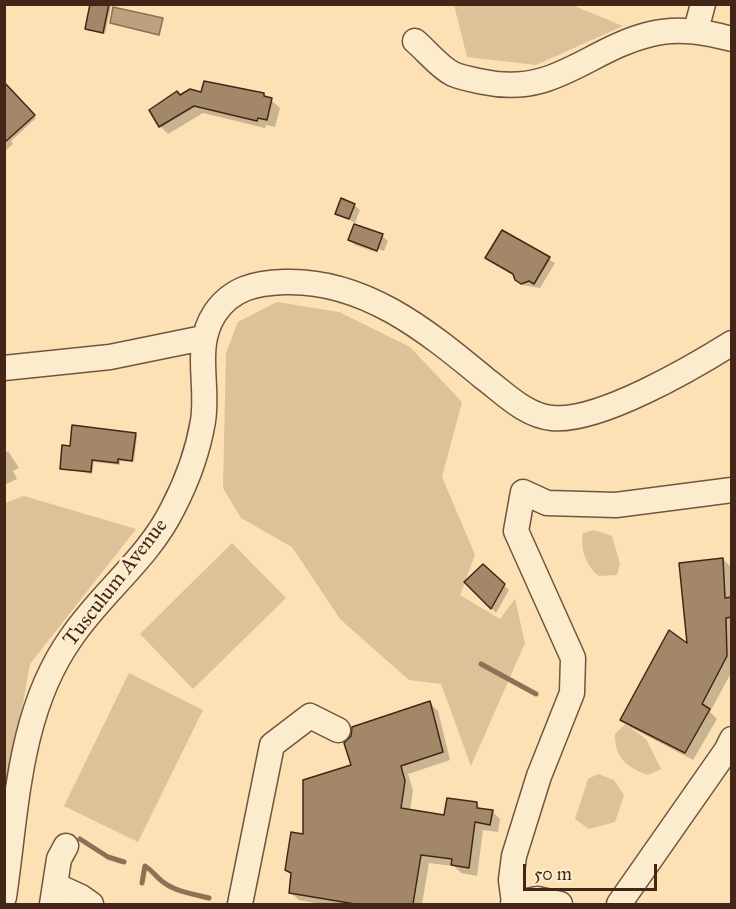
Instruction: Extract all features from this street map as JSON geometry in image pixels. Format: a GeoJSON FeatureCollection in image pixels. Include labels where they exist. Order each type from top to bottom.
{"type":"FeatureCollection","features":[{"type":"Feature","properties":{"kind":"street"},"geometry":{"type":"LineString","coordinates":[[696,30],[704,4]]}},
{"type":"Feature","properties":{"kind":"street"},"geometry":{"type":"LineString","coordinates":[[415,41],[452,73],[500,85],[517,86],[559,76],[631,39],[653,33],[696,30],[732,39]]}},
{"type":"Feature","properties":{"kind":"street","name":"Tusculum Avenue"},"geometry":{"type":"LineString","coordinates":[[4,897],[27,739],[40,692],[72,635],[149,547],[182,489],[194,459],[203,418],[203,338],[209,323],[222,304],[255,283],[296,282],[329,286],[360,295],[411,321],[515,403],[552,418],[582,416],[644,391],[702,362],[732,343]]}},
{"type":"Feature","properties":{"kind":"street"},"geometry":{"type":"LineString","coordinates":[[4,368],[110,357],[203,338]]}},
{"type":"Feature","properties":{"kind":"street"},"geometry":{"type":"LineString","coordinates":[[560,904],[537,899],[514,904],[511,880],[514,856],[539,776],[572,693],[573,658],[516,531],[523,492],[547,503],[616,505],[732,490]]}},
{"type":"Feature","properties":{"kind":"street"},"geometry":{"type":"LineString","coordinates":[[240,904],[272,745],[310,716],[338,730]]}},
{"type":"Feature","properties":{"kind":"street"},"geometry":{"type":"LineString","coordinates":[[619,904],[726,751],[732,739]]}},
{"type":"Feature","properties":{"kind":"street"},"geometry":{"type":"LineString","coordinates":[[66,846],[60,858],[54,895],[81,897],[91,904]]}},
{"type":"Feature","properties":{"kind":"shaded area"},"geometry":{"type":"Polygon","coordinates":[[[454,5],[572,5],[623,26],[536,65],[467,57],[454,5]]]}},
{"type":"Feature","properties":{"kind":"shaded area"},"geometry":{"type":"Polygon","coordinates":[[[113,7],[163,18],[159,35],[110,23],[113,7]]]}},
{"type":"Feature","properties":{"kind":"shaded area"},"geometry":{"type":"Polygon","coordinates":[[[277,302],[339,312],[410,347],[462,402],[442,477],[475,555],[460,595],[500,619],[515,599],[525,643],[471,766],[441,684],[409,680],[340,619],[292,547],[241,518],[223,488],[226,353],[238,322],[277,302]]]}},
{"type":"Feature","properties":{"kind":"shaded area"},"geometry":{"type":"Polygon","coordinates":[[[24,496],[136,529],[30,664],[5,802],[5,503],[24,496]]]}},
{"type":"Feature","properties":{"kind":"shaded area"},"geometry":{"type":"Polygon","coordinates":[[[594,530],[612,536],[620,564],[617,575],[599,576],[587,562],[582,545],[583,533],[594,530]]]}},
{"type":"Feature","properties":{"kind":"shaded area"},"geometry":{"type":"Polygon","coordinates":[[[232,543],[286,598],[193,689],[140,634],[232,543]]]}},
{"type":"Feature","properties":{"kind":"shaded area"},"geometry":{"type":"Polygon","coordinates":[[[129,673],[203,710],[138,842],[64,806],[129,673]]]}},
{"type":"Feature","properties":{"kind":"shaded area"},"geometry":{"type":"Polygon","coordinates":[[[625,724],[646,739],[661,769],[648,775],[634,769],[623,760],[617,749],[615,734],[625,724]]]}},
{"type":"Feature","properties":{"kind":"shaded area"},"geometry":{"type":"Polygon","coordinates":[[[598,774],[614,780],[624,795],[615,822],[589,829],[575,819],[588,779],[598,774]]]}},
{"type":"Feature","properties":{"kind":"building"},"geometry":{"type":"Polygon","coordinates":[[[90,4],[109,4],[103,33],[85,29],[90,4]]]}},
{"type":"Feature","properties":{"kind":"building"},"geometry":{"type":"Polygon","coordinates":[[[204,81],[264,93],[264,96],[272,98],[267,120],[258,118],[257,121],[194,106],[159,127],[149,110],[177,91],[180,95],[190,89],[201,92],[204,81]]]}},
{"type":"Feature","properties":{"kind":"building"},"geometry":{"type":"Polygon","coordinates":[[[4,82],[35,115],[4,143],[4,82]]]}},
{"type":"Feature","properties":{"kind":"building"},"geometry":{"type":"Polygon","coordinates":[[[341,198],[355,204],[349,219],[335,214],[341,198]]]}},
{"type":"Feature","properties":{"kind":"building"},"geometry":{"type":"Polygon","coordinates":[[[354,224],[383,234],[377,251],[348,240],[354,224]]]}},
{"type":"Feature","properties":{"kind":"building"},"geometry":{"type":"Polygon","coordinates":[[[502,230],[550,257],[534,284],[529,281],[521,284],[515,280],[513,274],[485,258],[502,230]]]}},
{"type":"Feature","properties":{"kind":"building"},"geometry":{"type":"Polygon","coordinates":[[[72,425],[136,433],[132,461],[118,459],[118,463],[92,460],[91,472],[60,469],[62,445],[70,446],[72,425]]]}},
{"type":"Feature","properties":{"kind":"building"},"geometry":{"type":"Polygon","coordinates":[[[723,558],[725,598],[732,597],[732,617],[726,618],[727,656],[702,704],[710,709],[685,753],[620,720],[669,630],[687,643],[679,563],[723,558]]]}},
{"type":"Feature","properties":{"kind":"building"},"geometry":{"type":"Polygon","coordinates":[[[483,564],[505,584],[491,609],[464,582],[483,564]]]}},
{"type":"Feature","properties":{"kind":"building"},"geometry":{"type":"Polygon","coordinates":[[[430,701],[443,752],[401,766],[405,781],[401,808],[444,815],[447,798],[477,802],[477,808],[493,810],[490,825],[475,822],[469,868],[451,865],[452,859],[421,855],[413,904],[355,904],[289,893],[291,873],[285,870],[291,832],[303,834],[303,780],[351,765],[344,743],[351,736],[352,727],[430,701]]]}},
{"type":"Feature","properties":{"kind":"waterway"},"geometry":{"type":"LineString","coordinates":[[481,664],[536,694]]}},
{"type":"Feature","properties":{"kind":"waterway"},"geometry":{"type":"LineString","coordinates":[[80,839],[108,857],[124,862]]}},
{"type":"Feature","properties":{"kind":"waterway"},"geometry":{"type":"LineString","coordinates":[[142,883],[145,866],[163,882],[174,888],[209,898]]}}]}
